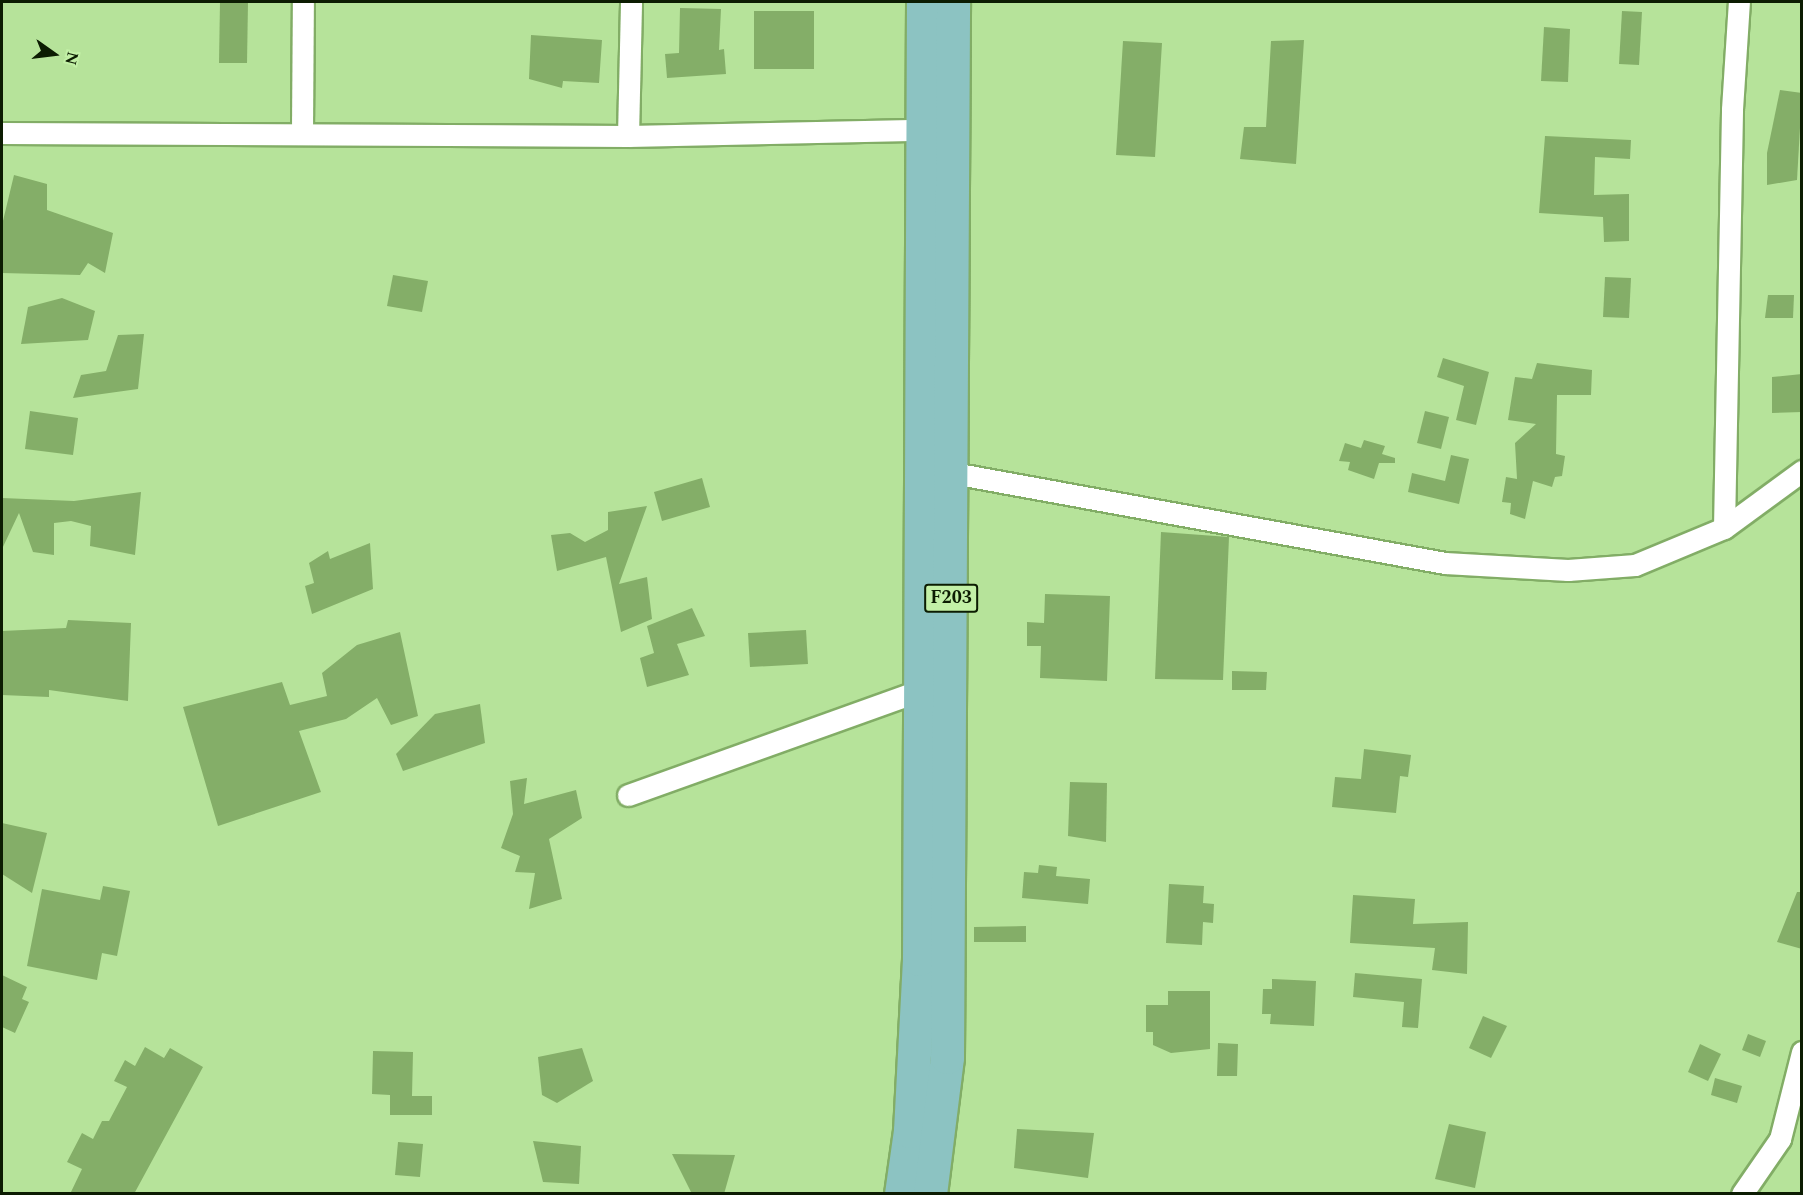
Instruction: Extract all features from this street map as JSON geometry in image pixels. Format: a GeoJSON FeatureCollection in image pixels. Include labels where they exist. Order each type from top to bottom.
{"type":"FeatureCollection","features":[{"type":"Feature","properties":{"kind":"main road","name":"F203"},"geometry":{"type":"LineString","coordinates":[[923,2],[922,130],[935,687],[947,1057],[930,1194]]}},
{"type":"Feature","properties":{"kind":"main road","name":"F203"},"geometry":{"type":"LineString","coordinates":[[901,1194],[910,1131],[935,687],[952,472],[953,2]]}},
{"type":"Feature","properties":{"kind":"street"},"geometry":{"type":"LineString","coordinates":[[303,2],[303,131]]}},
{"type":"Feature","properties":{"kind":"street"},"geometry":{"type":"LineString","coordinates":[[628,136],[631,2]]}},
{"type":"Feature","properties":{"kind":"street"},"geometry":{"type":"LineString","coordinates":[[1724,528],[1732,109],[1739,2]]}},
{"type":"Feature","properties":{"kind":"street"},"geometry":{"type":"LineString","coordinates":[[2,133],[303,131],[628,136],[922,130]]}},
{"type":"Feature","properties":{"kind":"street"},"geometry":{"type":"LineString","coordinates":[[952,472],[1444,563],[1568,570],[1635,565],[1724,528],[1802,471]]}},
{"type":"Feature","properties":{"kind":"street"},"geometry":{"type":"LineString","coordinates":[[628,795],[935,687]]}},
{"type":"Feature","properties":{"kind":"street"},"geometry":{"type":"LineString","coordinates":[[1742,1194],[1780,1139],[1802,1052]]}},
{"type":"Feature","properties":{"kind":"building"},"geometry":{"type":"Polygon","coordinates":[[[220,2],[248,2],[247,63],[219,63],[220,2]]]}},
{"type":"Feature","properties":{"kind":"building"},"geometry":{"type":"Polygon","coordinates":[[[680,8],[721,9],[719,50],[724,49],[726,74],[667,78],[665,54],[679,53],[680,8]]]}},
{"type":"Feature","properties":{"kind":"building"},"geometry":{"type":"Polygon","coordinates":[[[754,11],[814,11],[814,69],[754,69],[754,11]]]}},
{"type":"Feature","properties":{"kind":"building"},"geometry":{"type":"Polygon","coordinates":[[[1622,11],[1642,12],[1639,65],[1619,64],[1622,11]]]}},
{"type":"Feature","properties":{"kind":"building"},"geometry":{"type":"Polygon","coordinates":[[[1544,27],[1570,29],[1568,82],[1541,81],[1544,27]]]}},
{"type":"Feature","properties":{"kind":"building"},"geometry":{"type":"Polygon","coordinates":[[[531,35],[602,40],[599,83],[563,81],[562,88],[529,79],[531,35]]]}},
{"type":"Feature","properties":{"kind":"building"},"geometry":{"type":"Polygon","coordinates":[[[1304,40],[1296,164],[1240,159],[1244,127],[1266,127],[1271,41],[1304,40]]]}},
{"type":"Feature","properties":{"kind":"building"},"geometry":{"type":"Polygon","coordinates":[[[1123,41],[1162,43],[1155,157],[1116,155],[1123,41]]]}},
{"type":"Feature","properties":{"kind":"building"},"geometry":{"type":"Polygon","coordinates":[[[1780,90],[1802,93],[1797,180],[1767,185],[1767,153],[1780,90]]]}},
{"type":"Feature","properties":{"kind":"building"},"geometry":{"type":"Polygon","coordinates":[[[1545,136],[1631,140],[1630,159],[1595,157],[1594,195],[1629,194],[1629,241],[1604,242],[1603,217],[1539,213],[1545,136]]]}},
{"type":"Feature","properties":{"kind":"building"},"geometry":{"type":"Polygon","coordinates":[[[14,175],[47,184],[47,210],[113,233],[105,273],[88,263],[80,275],[2,273],[2,225],[14,175]]]}},
{"type":"Feature","properties":{"kind":"building"},"geometry":{"type":"Polygon","coordinates":[[[393,275],[428,281],[422,312],[387,306],[393,275]]]}},
{"type":"Feature","properties":{"kind":"building"},"geometry":{"type":"Polygon","coordinates":[[[1605,277],[1631,278],[1629,318],[1603,317],[1605,277]]]}},
{"type":"Feature","properties":{"kind":"building"},"geometry":{"type":"Polygon","coordinates":[[[1768,295],[1794,295],[1793,318],[1765,318],[1768,295]]]}},
{"type":"Feature","properties":{"kind":"building"},"geometry":{"type":"Polygon","coordinates":[[[62,298],[95,311],[88,340],[21,344],[28,307],[62,298]]]}},
{"type":"Feature","properties":{"kind":"building"},"geometry":{"type":"Polygon","coordinates":[[[144,334],[138,389],[73,398],[81,375],[106,371],[118,335],[144,334]]]}},
{"type":"Feature","properties":{"kind":"building"},"geometry":{"type":"Polygon","coordinates":[[[1443,358],[1489,372],[1476,425],[1456,420],[1464,386],[1437,377],[1443,358]]]}},
{"type":"Feature","properties":{"kind":"building"},"geometry":{"type":"Polygon","coordinates":[[[1537,363],[1592,370],[1591,395],[1557,395],[1556,454],[1565,456],[1562,476],[1555,477],[1552,487],[1533,481],[1525,519],[1510,514],[1511,503],[1502,502],[1506,477],[1517,479],[1515,443],[1536,424],[1508,420],[1515,377],[1532,379],[1537,363]]]}},
{"type":"Feature","properties":{"kind":"building"},"geometry":{"type":"Polygon","coordinates":[[[1802,374],[1802,412],[1772,413],[1772,377],[1802,374]]]}},
{"type":"Feature","properties":{"kind":"building"},"geometry":{"type":"Polygon","coordinates":[[[30,411],[78,418],[73,455],[25,449],[30,411]]]}},
{"type":"Feature","properties":{"kind":"building"},"geometry":{"type":"Polygon","coordinates":[[[1425,411],[1449,417],[1441,449],[1417,443],[1425,411]]]}},
{"type":"Feature","properties":{"kind":"building"},"geometry":{"type":"Polygon","coordinates":[[[1364,440],[1385,446],[1382,454],[1395,458],[1395,463],[1379,463],[1374,479],[1348,470],[1350,462],[1339,461],[1345,443],[1361,448],[1364,440]]]}},
{"type":"Feature","properties":{"kind":"building"},"geometry":{"type":"Polygon","coordinates":[[[1451,455],[1469,459],[1459,504],[1408,492],[1412,473],[1445,481],[1451,455]]]}},
{"type":"Feature","properties":{"kind":"building"},"geometry":{"type":"Polygon","coordinates":[[[702,478],[710,507],[662,521],[654,492],[702,478]]]}},
{"type":"Feature","properties":{"kind":"building"},"geometry":{"type":"Polygon","coordinates":[[[141,492],[135,555],[90,546],[91,526],[71,521],[54,523],[54,555],[33,552],[19,513],[2,549],[2,498],[74,501],[141,492]]]}},
{"type":"Feature","properties":{"kind":"building"},"geometry":{"type":"Polygon","coordinates":[[[647,506],[619,584],[647,577],[652,619],[621,632],[606,557],[557,571],[551,535],[570,533],[585,542],[608,530],[608,512],[647,506]]]}},
{"type":"Feature","properties":{"kind":"building"},"geometry":{"type":"Polygon","coordinates":[[[1161,532],[1229,537],[1223,680],[1155,679],[1161,532]]]}},
{"type":"Feature","properties":{"kind":"building"},"geometry":{"type":"Polygon","coordinates":[[[370,543],[373,589],[312,614],[305,586],[314,583],[309,563],[328,551],[330,559],[370,543]]]}},
{"type":"Feature","properties":{"kind":"building"},"geometry":{"type":"Polygon","coordinates":[[[1045,594],[1110,596],[1107,681],[1040,678],[1041,646],[1027,646],[1027,622],[1044,623],[1045,594]]]}},
{"type":"Feature","properties":{"kind":"building"},"geometry":{"type":"Polygon","coordinates":[[[692,608],[705,636],[677,644],[689,675],[647,687],[640,658],[654,653],[647,626],[692,608]]]}},
{"type":"Feature","properties":{"kind":"building"},"geometry":{"type":"Polygon","coordinates":[[[68,620],[131,623],[128,701],[49,690],[49,697],[2,695],[2,631],[66,628],[68,620]]]}},
{"type":"Feature","properties":{"kind":"building"},"geometry":{"type":"Polygon","coordinates":[[[806,630],[808,664],[750,667],[748,633],[806,630]]]}},
{"type":"Feature","properties":{"kind":"building"},"geometry":{"type":"Polygon","coordinates":[[[400,632],[418,716],[391,725],[377,698],[346,719],[299,731],[321,792],[218,826],[183,707],[282,682],[290,705],[327,696],[322,673],[357,645],[400,632]]]}},
{"type":"Feature","properties":{"kind":"building"},"geometry":{"type":"Polygon","coordinates":[[[1232,671],[1267,672],[1266,690],[1232,690],[1232,671]]]}},
{"type":"Feature","properties":{"kind":"building"},"geometry":{"type":"Polygon","coordinates":[[[480,704],[485,743],[403,771],[396,754],[435,714],[480,704]]]}},
{"type":"Feature","properties":{"kind":"building"},"geometry":{"type":"Polygon","coordinates":[[[1364,749],[1411,755],[1408,777],[1400,776],[1396,813],[1332,807],[1335,777],[1361,779],[1364,749]]]}},
{"type":"Feature","properties":{"kind":"building"},"geometry":{"type":"Polygon","coordinates":[[[527,778],[524,804],[576,790],[582,818],[549,839],[562,899],[529,909],[535,873],[515,872],[520,856],[501,848],[513,814],[510,781],[527,778]]]}},
{"type":"Feature","properties":{"kind":"building"},"geometry":{"type":"Polygon","coordinates":[[[1070,782],[1107,783],[1106,842],[1068,836],[1070,782]]]}},
{"type":"Feature","properties":{"kind":"building"},"geometry":{"type":"Polygon","coordinates":[[[2,823],[47,833],[32,893],[2,874],[2,823]]]}},
{"type":"Feature","properties":{"kind":"building"},"geometry":{"type":"Polygon","coordinates":[[[1039,865],[1057,867],[1056,876],[1090,879],[1088,904],[1022,898],[1024,872],[1038,873],[1039,865]]]}},
{"type":"Feature","properties":{"kind":"building"},"geometry":{"type":"Polygon","coordinates":[[[1169,884],[1204,886],[1203,903],[1214,904],[1213,923],[1203,922],[1202,945],[1166,943],[1169,884]]]}},
{"type":"Feature","properties":{"kind":"building"},"geometry":{"type":"Polygon","coordinates":[[[103,886],[130,891],[117,956],[102,953],[97,980],[27,966],[42,889],[100,900],[103,886]]]}},
{"type":"Feature","properties":{"kind":"building"},"geometry":{"type":"Polygon","coordinates":[[[1797,892],[1802,892],[1802,949],[1777,942],[1797,892]]]}},
{"type":"Feature","properties":{"kind":"building"},"geometry":{"type":"Polygon","coordinates":[[[1353,895],[1415,899],[1413,924],[1468,922],[1467,974],[1432,970],[1435,948],[1350,943],[1353,895]]]}},
{"type":"Feature","properties":{"kind":"building"},"geometry":{"type":"Polygon","coordinates":[[[1026,926],[1026,942],[974,942],[974,927],[1026,926]]]}},
{"type":"Feature","properties":{"kind":"building"},"geometry":{"type":"Polygon","coordinates":[[[1355,973],[1422,979],[1418,1028],[1402,1027],[1404,1002],[1353,997],[1355,973]]]}},
{"type":"Feature","properties":{"kind":"building"},"geometry":{"type":"Polygon","coordinates":[[[2,975],[27,987],[22,999],[29,1002],[15,1033],[2,1027],[2,975]]]}},
{"type":"Feature","properties":{"kind":"building"},"geometry":{"type":"Polygon","coordinates":[[[1272,979],[1316,981],[1314,1026],[1270,1024],[1271,1014],[1262,1014],[1263,989],[1272,989],[1272,979]]]}},
{"type":"Feature","properties":{"kind":"building"},"geometry":{"type":"Polygon","coordinates":[[[1168,991],[1210,991],[1210,1049],[1171,1053],[1153,1045],[1153,1032],[1146,1032],[1146,1005],[1168,1005],[1168,991]]]}},
{"type":"Feature","properties":{"kind":"building"},"geometry":{"type":"Polygon","coordinates":[[[1483,1016],[1507,1026],[1491,1058],[1469,1048],[1483,1016]]]}},
{"type":"Feature","properties":{"kind":"building"},"geometry":{"type":"Polygon","coordinates":[[[1748,1034],[1766,1041],[1760,1057],[1742,1050],[1748,1034]]]}},
{"type":"Feature","properties":{"kind":"building"},"geometry":{"type":"Polygon","coordinates":[[[1218,1043],[1238,1044],[1237,1076],[1217,1076],[1218,1043]]]}},
{"type":"Feature","properties":{"kind":"building"},"geometry":{"type":"Polygon","coordinates":[[[1700,1044],[1721,1054],[1708,1081],[1688,1072],[1700,1044]]]}},
{"type":"Feature","properties":{"kind":"building"},"geometry":{"type":"Polygon","coordinates":[[[145,1047],[164,1058],[170,1048],[203,1067],[134,1194],[70,1194],[82,1169],[67,1162],[82,1133],[93,1139],[102,1121],[109,1121],[127,1087],[114,1081],[125,1060],[135,1066],[145,1047]]]}},
{"type":"Feature","properties":{"kind":"building"},"geometry":{"type":"Polygon","coordinates":[[[582,1048],[593,1081],[557,1103],[542,1095],[538,1057],[582,1048]]]}},
{"type":"Feature","properties":{"kind":"building"},"geometry":{"type":"Polygon","coordinates":[[[373,1051],[413,1052],[412,1096],[432,1096],[432,1115],[390,1115],[390,1095],[372,1094],[373,1051]]]}},
{"type":"Feature","properties":{"kind":"building"},"geometry":{"type":"Polygon","coordinates":[[[1715,1078],[1742,1086],[1737,1103],[1711,1095],[1715,1078]]]}},
{"type":"Feature","properties":{"kind":"building"},"geometry":{"type":"Polygon","coordinates":[[[1449,1124],[1486,1132],[1475,1188],[1435,1179],[1449,1124]]]}},
{"type":"Feature","properties":{"kind":"building"},"geometry":{"type":"Polygon","coordinates":[[[1017,1129],[1094,1133],[1088,1178],[1014,1168],[1017,1129]]]}},
{"type":"Feature","properties":{"kind":"building"},"geometry":{"type":"Polygon","coordinates":[[[533,1141],[581,1146],[579,1184],[543,1182],[533,1141]]]}},
{"type":"Feature","properties":{"kind":"building"},"geometry":{"type":"Polygon","coordinates":[[[398,1142],[423,1144],[420,1177],[395,1175],[398,1142]]]}},
{"type":"Feature","properties":{"kind":"building"},"geometry":{"type":"Polygon","coordinates":[[[672,1154],[735,1155],[724,1194],[692,1194],[672,1154]]]}}]}
